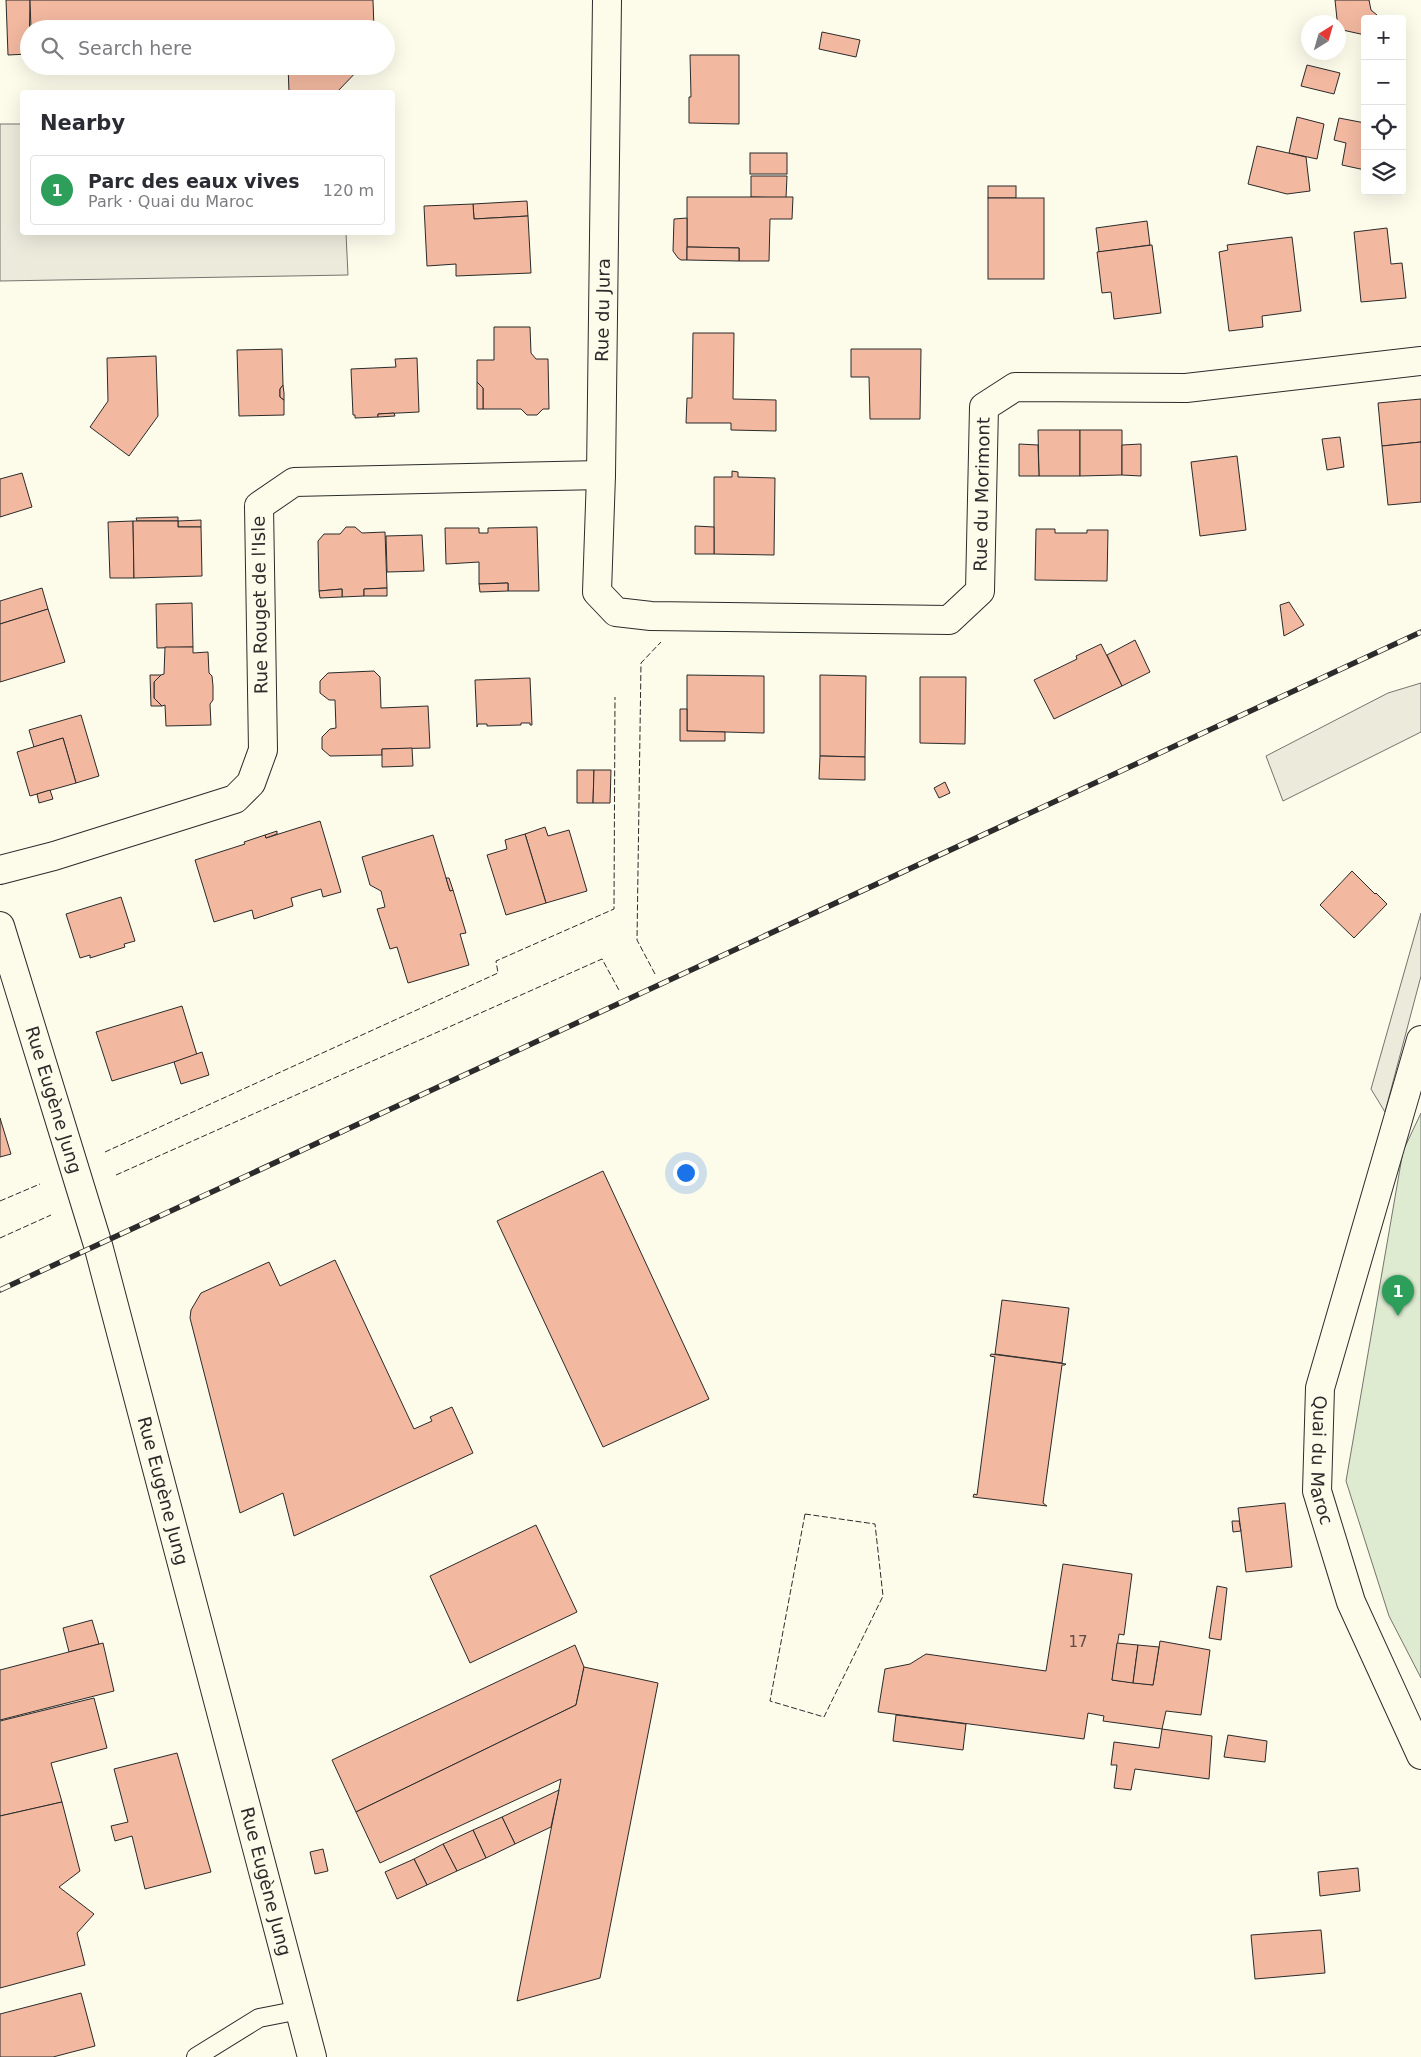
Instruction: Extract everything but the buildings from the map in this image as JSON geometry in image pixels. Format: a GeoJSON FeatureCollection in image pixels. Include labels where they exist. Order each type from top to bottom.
{"type":"FeatureCollection","features":[{"type":"Feature","properties":{"kind":"street","name":"Rue du Jura"},"geometry":{"type":"LineString","coordinates":[[606,0],[601,475],[597,592],[616,612]]}},
{"type":"Feature","properties":{"kind":"street","name":"Rue du Morimont"},"geometry":{"type":"LineString","coordinates":[[616,612],[651,616],[949,620],[980,591],[984,407],[1015,387],[1186,388],[1421,361]]}},
{"type":"Feature","properties":{"kind":"street","name":"Rue Rouget de l'Isle"},"geometry":{"type":"LineString","coordinates":[[0,870],[54,856],[235,799],[251,783],[263,750],[258,506],[294,482],[601,475]]}},
{"type":"Feature","properties":{"kind":"street","name":"Rue Eugène Jung"},"geometry":{"type":"LineString","coordinates":[[0,926],[98,1245],[312,2057]]}},
{"type":"Feature","properties":{"kind":"street","name":"Quai du Maroc"},"geometry":{"type":"LineString","coordinates":[[1421,1040],[1320,1388],[1317,1491],[1351,1602],[1421,1755]]}},
{"type":"Feature","properties":{"kind":"lane"},"geometry":{"type":"LineString","coordinates":[[196,2057],[259,2018],[300,2010]]}},
{"type":"Feature","properties":{"kind":"green space"},"geometry":{"type":"Polygon","coordinates":[[[1421,1113],[1421,1678],[1389,1616],[1346,1481],[1403,1151],[1421,1113]]]}},
{"type":"Feature","properties":{"kind":"shaded area"},"geometry":{"type":"Polygon","coordinates":[[[0,124],[20,124],[20,235],[346,235],[348,275],[0,281],[0,124]]]}},
{"type":"Feature","properties":{"kind":"shaded area"},"geometry":{"type":"Polygon","coordinates":[[[1421,683],[1421,732],[1283,801],[1266,756],[1388,693],[1421,683]]]}},
{"type":"Feature","properties":{"kind":"shaded area"},"geometry":{"type":"Polygon","coordinates":[[[1421,913],[1421,976],[1385,1112],[1371,1089],[1421,913]]]}},
{"type":"Feature","properties":{"kind":"railway"},"geometry":{"type":"LineString","coordinates":[[0,1290],[1421,632]]}},
{"type":"Feature","properties":{"kind":"fence"},"geometry":{"type":"LineString","coordinates":[[655,974],[637,940],[641,663],[661,642]]}},
{"type":"Feature","properties":{"kind":"fence"},"geometry":{"type":"LineString","coordinates":[[105,1152],[498,973],[496,961],[614,909],[615,697]]}},
{"type":"Feature","properties":{"kind":"fence"},"geometry":{"type":"LineString","coordinates":[[116,1175],[602,959],[620,992]]}},
{"type":"Feature","properties":{"kind":"fence"},"geometry":{"type":"LineString","coordinates":[[0,1201],[40,1184]]}},
{"type":"Feature","properties":{"kind":"fence"},"geometry":{"type":"LineString","coordinates":[[0,1238],[51,1215]]}},
{"type":"Feature","properties":{"kind":"fence"},"geometry":{"type":"LineString","coordinates":[[805,1514],[875,1524],[883,1596],[824,1717],[770,1701],[805,1514]]}},
{"type":"Feature","properties":{"kind":"place","name":"Parc des eaux vives"},"geometry":{"type":"Point","coordinates":[1398,1316]}}]}
